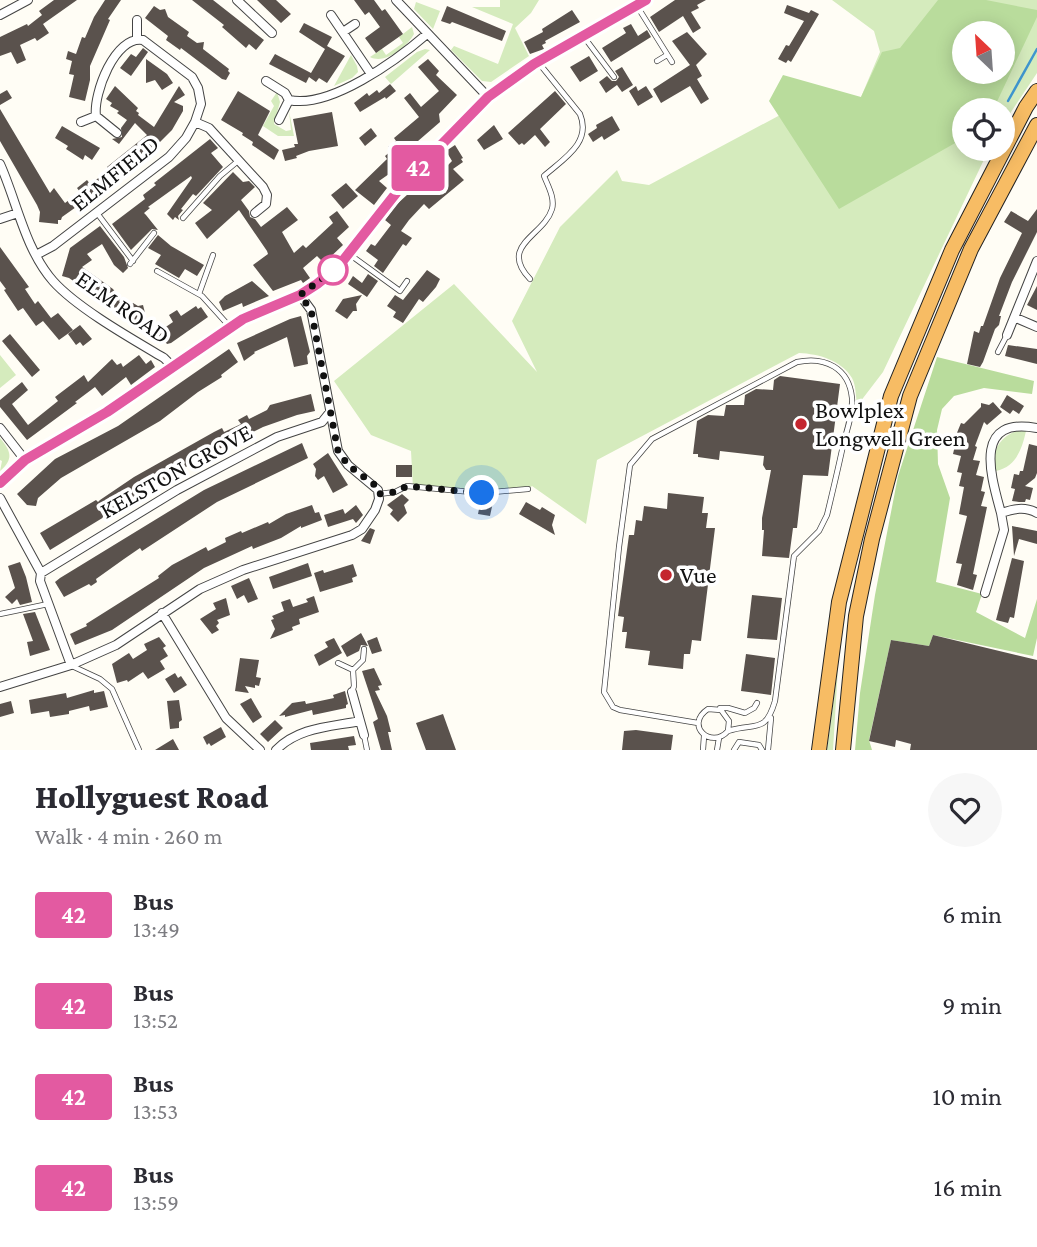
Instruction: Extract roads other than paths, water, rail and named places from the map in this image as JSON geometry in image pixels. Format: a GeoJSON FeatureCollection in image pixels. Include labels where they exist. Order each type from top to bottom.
{"type":"FeatureCollection","features":[{"type":"Feature","properties":{"kind":"highway"},"geometry":{"type":"LineString","coordinates":[[819,750],[839,601],[891,396],[952,250],[1026,107],[1037,91]]}},
{"type":"Feature","properties":{"kind":"highway"},"geometry":{"type":"LineString","coordinates":[[843,750],[856,616],[872,539],[911,396],[971,249],[1037,125]]}},
{"type":"Feature","properties":{"kind":"street"},"geometry":{"type":"LineString","coordinates":[[0,16],[28,0]]}},
{"type":"Feature","properties":{"kind":"street"},"geometry":{"type":"LineString","coordinates":[[237,0],[272,33]]}},
{"type":"Feature","properties":{"kind":"street"},"geometry":{"type":"LineString","coordinates":[[396,0],[488,97]]}},
{"type":"Feature","properties":{"kind":"street"},"geometry":{"type":"LineString","coordinates":[[0,483],[25,460],[107,412],[243,319],[300,295],[338,267],[404,183],[488,97],[538,62],[641,3]]}},
{"type":"Feature","properties":{"kind":"street"},"geometry":{"type":"LineString","coordinates":[[331,15],[371,74]]}},
{"type":"Feature","properties":{"kind":"street"},"geometry":{"type":"LineString","coordinates":[[96,116],[97,98],[106,70],[123,47],[137,39],[137,20]]}},
{"type":"Feature","properties":{"kind":"street"},"geometry":{"type":"LineString","coordinates":[[343,32],[355,24]]}},
{"type":"Feature","properties":{"kind":"street"},"geometry":{"type":"LineString","coordinates":[[266,81],[285,93],[289,100],[300,103],[358,83],[399,57],[426,34]]}},
{"type":"Feature","properties":{"kind":"street","name":"ELMFIELD"},"geometry":{"type":"LineString","coordinates":[[36,255],[53,246],[169,157],[186,138],[195,122],[201,104],[198,88],[192,77],[137,39]]}},
{"type":"Feature","properties":{"kind":"street"},"geometry":{"type":"LineString","coordinates":[[279,120],[289,100]]}},
{"type":"Feature","properties":{"kind":"street"},"geometry":{"type":"LineString","coordinates":[[81,122],[96,116]]}},
{"type":"Feature","properties":{"kind":"street"},"geometry":{"type":"LineString","coordinates":[[96,116],[117,133]]}},
{"type":"Feature","properties":{"kind":"street"},"geometry":{"type":"LineString","coordinates":[[195,122],[209,128],[263,187],[267,195],[266,204],[255,213]]}},
{"type":"Feature","properties":{"kind":"street","name":"ELM ROAD"},"geometry":{"type":"LineString","coordinates":[[0,164],[36,255],[54,282],[173,367]]}},
{"type":"Feature","properties":{"kind":"street"},"geometry":{"type":"LineString","coordinates":[[0,219],[18,214]]}},
{"type":"Feature","properties":{"kind":"street"},"geometry":{"type":"LineString","coordinates":[[1007,335],[1037,261]]}},
{"type":"Feature","properties":{"kind":"street"},"geometry":{"type":"LineString","coordinates":[[0,687],[71,665],[116,645],[200,589],[243,570],[328,544],[362,529],[375,510],[379,494],[376,486],[348,465],[338,451],[311,310],[300,295]]}},
{"type":"Feature","properties":{"kind":"street"},"geometry":{"type":"LineString","coordinates":[[1016,318],[1037,327]]}},
{"type":"Feature","properties":{"kind":"street","name":"KELSTON GROVE"},"geometry":{"type":"LineString","coordinates":[[41,573],[177,490],[277,437],[322,422],[330,410]]}},
{"type":"Feature","properties":{"kind":"street"},"geometry":{"type":"LineString","coordinates":[[985,593],[1004,530],[989,459],[991,447],[1007,430],[1019,426],[1037,428]]}},
{"type":"Feature","properties":{"kind":"street"},"geometry":{"type":"LineString","coordinates":[[0,428],[25,460]]}},
{"type":"Feature","properties":{"kind":"street"},"geometry":{"type":"LineString","coordinates":[[0,498],[41,573],[40,581],[71,665]]}},
{"type":"Feature","properties":{"kind":"street"},"geometry":{"type":"LineString","coordinates":[[1001,513],[1015,509],[1030,509],[1037,513]]}},
{"type":"Feature","properties":{"kind":"street"},"geometry":{"type":"LineString","coordinates":[[162,614],[226,719],[260,750]]}},
{"type":"Feature","properties":{"kind":"street"},"geometry":{"type":"LineString","coordinates":[[352,692],[363,735]]}},
{"type":"Feature","properties":{"kind":"street"},"geometry":{"type":"LineString","coordinates":[[276,750],[289,737],[301,732],[360,721]]}},
{"type":"Feature","properties":{"kind":"lane"},"geometry":{"type":"LineString","coordinates":[[641,3],[672,62]]}},
{"type":"Feature","properties":{"kind":"lane"},"geometry":{"type":"LineString","coordinates":[[583,36],[614,77]]}},
{"type":"Feature","properties":{"kind":"lane"},"geometry":{"type":"LineString","coordinates":[[657,61],[667,55]]}},
{"type":"Feature","properties":{"kind":"lane"},"geometry":{"type":"LineString","coordinates":[[530,279],[522,269],[520,250],[522,244],[542,225],[553,207],[552,195],[544,176],[579,144],[584,124],[580,114],[538,62]]}},
{"type":"Feature","properties":{"kind":"lane"},"geometry":{"type":"LineString","coordinates":[[183,218],[220,176],[239,160]]}},
{"type":"Feature","properties":{"kind":"lane"},"geometry":{"type":"LineString","coordinates":[[97,213],[132,263],[154,233]]}},
{"type":"Feature","properties":{"kind":"lane"},"geometry":{"type":"LineString","coordinates":[[348,254],[400,291],[407,281]]}},
{"type":"Feature","properties":{"kind":"lane"},"geometry":{"type":"LineString","coordinates":[[199,294],[213,255]]}},
{"type":"Feature","properties":{"kind":"lane"},"geometry":{"type":"LineString","coordinates":[[157,271],[199,294],[230,328]]}},
{"type":"Feature","properties":{"kind":"lane"},"geometry":{"type":"LineString","coordinates":[[998,352],[1007,335]]}},
{"type":"Feature","properties":{"kind":"lane"},"geometry":{"type":"LineString","coordinates":[[698,723],[620,710],[613,707],[604,692],[630,465],[652,439],[797,362],[809,359],[824,360],[839,370],[849,384],[852,408],[824,524],[794,556]]}},
{"type":"Feature","properties":{"kind":"lane"},"geometry":{"type":"LineString","coordinates":[[379,494],[395,492],[407,486],[482,493],[528,489]]}},
{"type":"Feature","properties":{"kind":"lane"},"geometry":{"type":"LineString","coordinates":[[768,750],[796,548]]}},
{"type":"Feature","properties":{"kind":"lane"},"geometry":{"type":"LineString","coordinates":[[0,614],[49,604]]}},
{"type":"Feature","properties":{"kind":"lane"},"geometry":{"type":"LineString","coordinates":[[352,692],[353,670],[363,660],[364,649]]}},
{"type":"Feature","properties":{"kind":"lane"},"geometry":{"type":"LineString","coordinates":[[338,663],[353,670]]}},
{"type":"Feature","properties":{"kind":"lane"},"geometry":{"type":"LineString","coordinates":[[71,665],[112,689],[139,750]]}},
{"type":"Feature","properties":{"kind":"lane"},"geometry":{"type":"LineString","coordinates":[[757,703],[745,713],[728,708],[704,711],[698,723],[699,730],[709,739],[719,738],[728,730],[760,725],[771,717]]}},
{"type":"Feature","properties":{"kind":"lane"},"geometry":{"type":"LineString","coordinates":[[716,708],[727,715],[728,730]]}},
{"type":"Feature","properties":{"kind":"lane"},"geometry":{"type":"LineString","coordinates":[[363,735],[367,750]]}},
{"type":"Feature","properties":{"kind":"lane"},"geometry":{"type":"LineString","coordinates":[[703,750],[704,736]]}},
{"type":"Feature","properties":{"kind":"lane"},"geometry":{"type":"LineString","coordinates":[[718,750],[719,738]]}},
{"type":"Feature","properties":{"kind":"lane"},"geometry":{"type":"LineString","coordinates":[[734,750],[738,742],[759,744],[762,750]]}},
{"type":"Feature","properties":{"kind":"waterway"},"geometry":{"type":"LineString","coordinates":[[1010,98],[1037,49]]}},
{"type":"Feature","properties":{"kind":"place","name":"Bowlplex Longwell Green"},"geometry":{"type":"Point","coordinates":[801,424]}},
{"type":"Feature","properties":{"kind":"place","name":"Vue"},"geometry":{"type":"Point","coordinates":[666,575]}}]}
